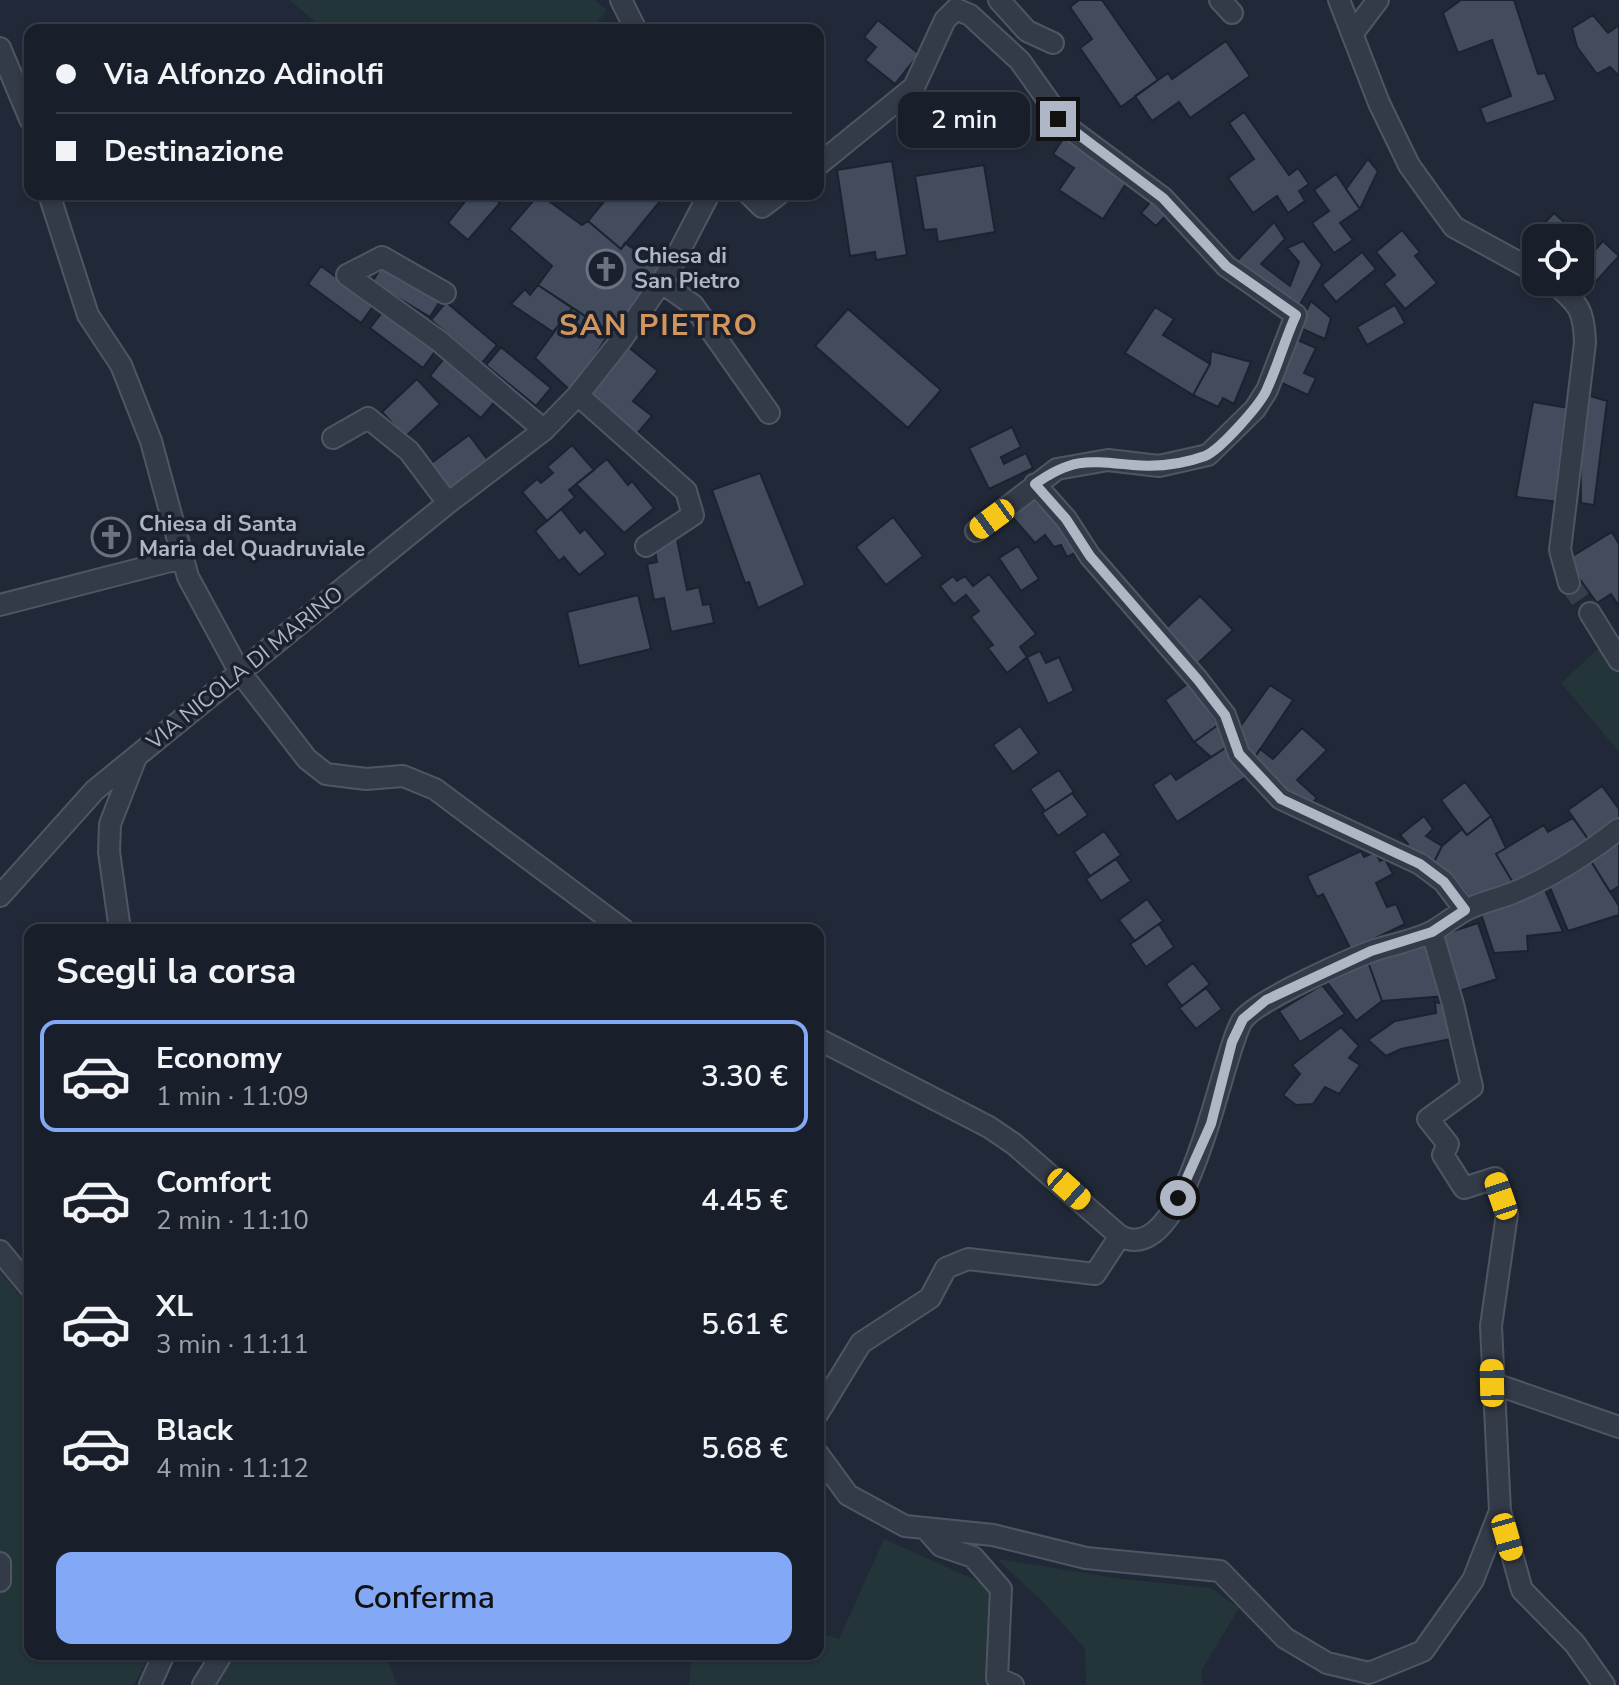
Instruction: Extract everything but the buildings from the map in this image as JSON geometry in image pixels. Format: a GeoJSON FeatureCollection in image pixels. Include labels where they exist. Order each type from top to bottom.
{"type":"FeatureCollection","features":[{"type":"Feature","properties":{"kind":"street"},"geometry":{"type":"LineString","coordinates":[[621,0],[633,24]]}},
{"type":"Feature","properties":{"kind":"street"},"geometry":{"type":"LineString","coordinates":[[999,0],[1027,31],[1053,43]]}},
{"type":"Feature","properties":{"kind":"street"},"geometry":{"type":"LineString","coordinates":[[1339,0],[1379,103],[1409,165],[1454,227],[1522,264]]}},
{"type":"Feature","properties":{"kind":"street"},"geometry":{"type":"LineString","coordinates":[[1353,33],[1378,0]]}},
{"type":"Feature","properties":{"kind":"street"},"geometry":{"type":"LineString","coordinates":[[824,160],[914,87],[945,20],[956,9],[970,15],[1020,61],[1066,126],[1163,198],[1226,266],[1296,315],[1267,390],[1255,409],[1208,455],[1159,466],[1108,460],[1057,469],[976,531]]}},
{"type":"Feature","properties":{"kind":"street"},"geometry":{"type":"LineString","coordinates":[[0,48],[24,105]]}},
{"type":"Feature","properties":{"kind":"street"},"geometry":{"type":"LineString","coordinates":[[51,200],[88,315],[121,365],[151,441],[188,577],[239,671],[307,759],[326,774],[366,779],[403,776],[435,789],[616,924]]}},
{"type":"Feature","properties":{"kind":"street","name":"VIA NICOLA DI MARINO"},"geometry":{"type":"LineString","coordinates":[[0,896],[95,790],[138,753],[448,503],[544,430],[578,395],[661,282],[706,200]]}},
{"type":"Feature","properties":{"kind":"street"},"geometry":{"type":"LineString","coordinates":[[755,200],[762,207],[771,200]]}},
{"type":"Feature","properties":{"kind":"street"},"geometry":{"type":"LineString","coordinates":[[445,293],[382,257],[347,275],[439,341],[544,430]]}},
{"type":"Feature","properties":{"kind":"street"},"geometry":{"type":"LineString","coordinates":[[661,282],[693,305],[769,413]]}},
{"type":"Feature","properties":{"kind":"street"},"geometry":{"type":"LineString","coordinates":[[1569,296],[1578,304],[1584,318],[1585,343],[1560,550],[1569,583]]}},
{"type":"Feature","properties":{"kind":"street"},"geometry":{"type":"LineString","coordinates":[[578,395],[686,491],[693,515],[646,546]]}},
{"type":"Feature","properties":{"kind":"street"},"geometry":{"type":"LineString","coordinates":[[333,438],[368,418],[409,451],[448,503]]}},
{"type":"Feature","properties":{"kind":"street"},"geometry":{"type":"LineString","coordinates":[[1035,484],[1066,519],[1090,556],[1198,680],[1225,715],[1239,754],[1281,799],[1420,864],[1444,882],[1465,910]]}},
{"type":"Feature","properties":{"kind":"street"},"geometry":{"type":"LineString","coordinates":[[0,605],[182,558]]}},
{"type":"Feature","properties":{"kind":"street"},"geometry":{"type":"LineString","coordinates":[[1590,613],[1619,660]]}},
{"type":"Feature","properties":{"kind":"street"},"geometry":{"type":"LineString","coordinates":[[119,924],[109,852],[110,824],[119,794],[138,753]]}},
{"type":"Feature","properties":{"kind":"street"},"geometry":{"type":"LineString","coordinates":[[824,1042],[989,1127],[1025,1153],[1120,1236],[1129,1241],[1146,1238],[1162,1225],[1178,1198],[1211,1124],[1232,1042],[1243,1019],[1266,1000],[1371,951],[1432,932],[1465,910],[1517,891],[1590,851],[1619,829]]}},
{"type":"Feature","properties":{"kind":"street"},"geometry":{"type":"LineString","coordinates":[[1432,932],[1472,1087],[1428,1119],[1448,1144],[1443,1155],[1464,1188],[1495,1178],[1507,1214],[1491,1326],[1500,1511],[1522,1590],[1575,1644],[1604,1685]]}},
{"type":"Feature","properties":{"kind":"street"},"geometry":{"type":"LineString","coordinates":[[824,1403],[861,1343],[930,1298],[946,1268],[968,1259],[1095,1274],[1120,1236]]}},
{"type":"Feature","properties":{"kind":"street"},"geometry":{"type":"LineString","coordinates":[[0,1251],[24,1280]]}},
{"type":"Feature","properties":{"kind":"street"},"geometry":{"type":"LineString","coordinates":[[1492,1383],[1619,1427]]}},
{"type":"Feature","properties":{"kind":"street"},"geometry":{"type":"LineString","coordinates":[[824,1462],[848,1495],[905,1526],[993,1535],[1086,1558],[1220,1571],[1285,1638],[1327,1663],[1369,1673],[1423,1651],[1473,1580],[1500,1511]]}},
{"type":"Feature","properties":{"kind":"street"},"geometry":{"type":"LineString","coordinates":[[926,1529],[941,1546],[973,1557],[1001,1589],[997,1678],[1013,1685]]}},
{"type":"Feature","properties":{"kind":"street"},"geometry":{"type":"LineString","coordinates":[[0,1563],[0,1581]]}},
{"type":"Feature","properties":{"kind":"street"},"geometry":{"type":"LineString","coordinates":[[150,1685],[161,1660]]}},
{"type":"Feature","properties":{"kind":"street"},"geometry":{"type":"LineString","coordinates":[[203,1685],[218,1660]]}},
{"type":"Feature","properties":{"kind":"shaded area"},"geometry":{"type":"Polygon","coordinates":[[[289,0],[595,0],[607,10],[596,24],[319,24],[289,0]]]}},
{"type":"Feature","properties":{"kind":"shaded area"},"geometry":{"type":"Polygon","coordinates":[[[1601,646],[1619,674],[1619,752],[1561,683],[1601,646]]]}},
{"type":"Feature","properties":{"kind":"shaded area"},"geometry":{"type":"Polygon","coordinates":[[[0,1272],[24,1300],[24,1660],[147,1660],[134,1685],[0,1685],[0,1272]]]}},
{"type":"Feature","properties":{"kind":"shaded area"},"geometry":{"type":"Polygon","coordinates":[[[884,1539],[991,1587],[987,1685],[689,1685],[691,1660],[824,1660],[824,1635],[839,1639],[884,1539]]]}},
{"type":"Feature","properties":{"kind":"shaded area"},"geometry":{"type":"Polygon","coordinates":[[[997,1559],[1123,1579],[1211,1588],[1239,1608],[1201,1671],[1202,1685],[1086,1685],[1085,1649],[1045,1604],[997,1559]]]}},
{"type":"Feature","properties":{"kind":"shaded area"},"geometry":{"type":"Polygon","coordinates":[[[231,1660],[387,1660],[397,1685],[217,1685],[231,1660]]]}},
{"type":"Feature","properties":{"kind":"tunnel"},"geometry":{"type":"LineString","coordinates":[[1569,583],[1590,613]]}},
{"type":"Feature","properties":{"kind":"place","name":"Chiesa di San Pietro"},"geometry":{"type":"Point","coordinates":[606,269]}},
{"type":"Feature","properties":{"kind":"place","name":"Chiesa di Santa Maria del Quadruviale"},"geometry":{"type":"Point","coordinates":[111,537]}},
{"type":"Feature","properties":{"kind":"district","name":"SAN PIETRO"},"geometry":{"type":"Point","coordinates":[659,325]}},
{"type":"Feature","properties":{"kind":"route"},"geometry":{"type":"LineString","coordinates":[[1058,119],[1163,198],[1203,237],[1226,266],[1296,315],[1274,365],[1267,390],[1255,409],[1208,455],[1159,466],[1129,465],[1108,460],[1079,463],[1057,469],[1035,484],[1066,519],[1090,556],[1198,680],[1225,715],[1239,754],[1281,799],[1420,864],[1444,882],[1465,910],[1432,932],[1371,951],[1266,1000],[1243,1019],[1232,1042],[1211,1124],[1178,1198]]}}]}
